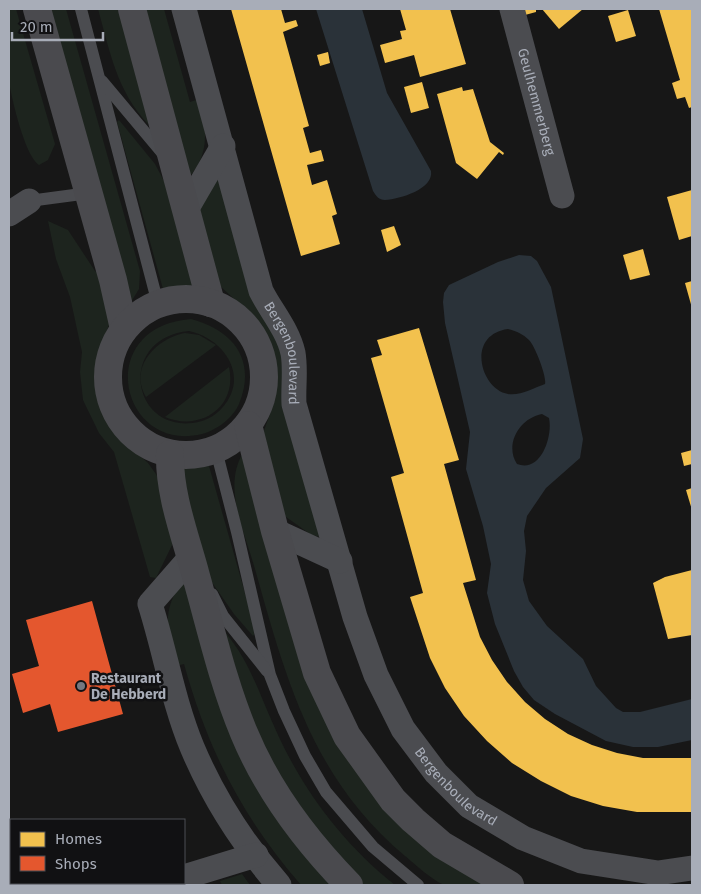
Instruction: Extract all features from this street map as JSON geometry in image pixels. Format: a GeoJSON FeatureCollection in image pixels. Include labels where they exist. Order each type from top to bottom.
{"type":"FeatureCollection","features":[{"type":"Feature","properties":{"kind":"main road"},"geometry":{"type":"LineString","coordinates":[[37,9],[113,280],[124,329]]}},
{"type":"Feature","properties":{"kind":"main road"},"geometry":{"type":"LineString","coordinates":[[132,9],[211,303]]}},
{"type":"Feature","properties":{"kind":"main road"},"geometry":{"type":"LineString","coordinates":[[190,298],[211,303],[230,312],[245,325],[255,340],[262,358],[264,377],[262,396],[248,425],[230,442],[216,450],[191,456],[170,454],[150,448],[133,436],[120,421],[110,401],[107,380],[109,358],[124,329],[148,308],[158,304],[190,298]]}},
{"type":"Feature","properties":{"kind":"main road"},"geometry":{"type":"LineString","coordinates":[[248,425],[275,531],[317,673],[347,736],[393,800],[413,820],[442,845],[510,885]]}},
{"type":"Feature","properties":{"kind":"main road"},"geometry":{"type":"LineString","coordinates":[[170,454],[172,481],[231,699],[256,760],[280,801],[302,832],[350,885]]}},
{"type":"Feature","properties":{"kind":"street","name":"Bergenboulevard"},"geometry":{"type":"LineString","coordinates":[[184,9],[223,146],[261,291],[285,332],[292,352],[294,404],[355,617],[373,666],[403,729],[436,773],[470,806],[523,838],[581,862],[658,873],[692,868]]}},
{"type":"Feature","properties":{"kind":"street","name":"Geulhemmerberg"},"geometry":{"type":"LineString","coordinates":[[512,9],[562,196]]}},
{"type":"Feature","properties":{"kind":"street"},"geometry":{"type":"LineString","coordinates":[[187,208],[223,146]]}},
{"type":"Feature","properties":{"kind":"street"},"geometry":{"type":"LineString","coordinates":[[275,531],[340,561]]}},
{"type":"Feature","properties":{"kind":"street"},"geometry":{"type":"LineString","coordinates":[[191,556],[150,604],[192,746],[214,793],[279,885]]}},
{"type":"Feature","properties":{"kind":"street"},"geometry":{"type":"LineString","coordinates":[[185,877],[256,855]]}},
{"type":"Feature","properties":{"kind":"lane"},"geometry":{"type":"LineString","coordinates":[[81,9],[158,304]]}},
{"type":"Feature","properties":{"kind":"lane"},"geometry":{"type":"LineString","coordinates":[[99,78],[174,167]]}},
{"type":"Feature","properties":{"kind":"lane"},"geometry":{"type":"LineString","coordinates":[[19,207],[89,193]]}},
{"type":"Feature","properties":{"kind":"lane"},"geometry":{"type":"LineString","coordinates":[[216,450],[270,675],[305,756],[326,792],[373,847],[418,885]]}},
{"type":"Feature","properties":{"kind":"lane"},"geometry":{"type":"LineString","coordinates":[[191,556],[223,616],[270,675]]}},
{"type":"Feature","properties":{"kind":"shaded area"},"geometry":{"type":"Polygon","coordinates":[[[9,9],[16,9],[55,144],[48,160],[39,165],[34,160],[24,140],[11,90],[7,64],[9,9]]]}},
{"type":"Feature","properties":{"kind":"shaded area"},"geometry":{"type":"Polygon","coordinates":[[[45,9],[66,9],[140,271],[139,289],[131,302],[45,9]]]}},
{"type":"Feature","properties":{"kind":"shaded area"},"geometry":{"type":"Polygon","coordinates":[[[98,9],[121,9],[152,123],[148,124],[137,111],[122,84],[111,56],[98,9]]]}},
{"type":"Feature","properties":{"kind":"shaded area"},"geometry":{"type":"Polygon","coordinates":[[[138,9],[164,9],[190,102],[199,99],[205,129],[204,149],[190,176],[138,9]]]}},
{"type":"Feature","properties":{"kind":"shaded area"},"geometry":{"type":"Polygon","coordinates":[[[316,9],[362,9],[387,93],[431,171],[431,177],[427,183],[415,192],[399,198],[385,200],[378,197],[373,191],[316,9]]]}},
{"type":"Feature","properties":{"kind":"shaded area"},"geometry":{"type":"Polygon","coordinates":[[[119,120],[155,164],[173,198],[195,281],[191,286],[163,289],[117,122],[119,120]]]}},
{"type":"Feature","properties":{"kind":"shaded area"},"geometry":{"type":"Polygon","coordinates":[[[217,178],[278,338],[319,537],[310,534],[279,512],[262,436],[275,400],[276,362],[270,344],[256,319],[220,286],[199,213],[201,202],[217,178]]]}},
{"type":"Feature","properties":{"kind":"shaded area"},"geometry":{"type":"Polygon","coordinates":[[[48,221],[68,230],[95,271],[102,274],[111,320],[98,353],[95,373],[96,392],[101,411],[115,434],[148,463],[158,477],[173,543],[156,578],[150,577],[114,452],[99,433],[83,400],[80,372],[82,352],[70,297],[56,259],[48,221]]]}},
{"type":"Feature","properties":{"kind":"shaded area"},"geometry":{"type":"Polygon","coordinates":[[[519,255],[531,256],[537,261],[551,287],[583,439],[580,458],[546,488],[527,516],[524,531],[526,551],[523,580],[529,601],[547,626],[583,659],[596,686],[616,708],[623,712],[640,712],[692,699],[692,740],[658,747],[633,747],[606,741],[555,714],[534,700],[523,687],[514,671],[495,624],[487,593],[491,564],[483,526],[466,469],[470,432],[445,323],[443,302],[444,293],[449,285],[498,262],[519,255]],[[508,329],[495,333],[486,341],[482,351],[485,373],[491,383],[498,390],[508,394],[517,394],[545,384],[537,355],[529,340],[522,334],[508,329]],[[542,414],[534,416],[527,421],[516,433],[512,448],[517,464],[533,463],[544,451],[550,426],[549,418],[542,414]]]}},
{"type":"Feature","properties":{"kind":"shaded area"},"geometry":{"type":"Polygon","coordinates":[[[191,319],[219,331],[238,349],[243,361],[245,374],[244,388],[239,404],[233,414],[213,430],[202,434],[174,435],[152,426],[136,409],[129,387],[129,364],[139,343],[160,327],[191,319]],[[189,331],[166,337],[151,349],[142,365],[141,382],[145,399],[155,413],[171,421],[200,422],[219,411],[230,396],[234,384],[230,361],[223,351],[202,335],[189,331]]]}},
{"type":"Feature","properties":{"kind":"shaded area"},"geometry":{"type":"Polygon","coordinates":[[[185,333],[199,335],[216,345],[146,397],[141,386],[141,375],[143,365],[148,356],[165,341],[185,333]]]}},
{"type":"Feature","properties":{"kind":"shaded area"},"geometry":{"type":"Polygon","coordinates":[[[229,367],[230,381],[228,394],[214,413],[191,421],[178,421],[165,417],[229,367]]]}},
{"type":"Feature","properties":{"kind":"shaded area"},"geometry":{"type":"Polygon","coordinates":[[[243,453],[375,791],[498,885],[450,886],[430,877],[373,826],[347,794],[325,761],[307,725],[292,688],[237,510],[235,480],[237,466],[243,453]]]}},
{"type":"Feature","properties":{"kind":"shaded area"},"geometry":{"type":"Polygon","coordinates":[[[209,466],[256,632],[253,636],[234,614],[211,581],[180,472],[184,469],[209,466]]]}},
{"type":"Feature","properties":{"kind":"shaded area"},"geometry":{"type":"Polygon","coordinates":[[[183,581],[211,665],[337,885],[301,885],[261,834],[229,781],[204,725],[184,664],[176,666],[173,654],[168,622],[169,612],[171,602],[183,581]]]}},
{"type":"Feature","properties":{"kind":"shaded area"},"geometry":{"type":"Polygon","coordinates":[[[225,632],[241,654],[285,749],[310,792],[341,833],[376,869],[395,885],[363,885],[309,827],[253,731],[225,632]]]}},
{"type":"Feature","properties":{"kind":"shaded area"},"geometry":{"type":"Polygon","coordinates":[[[242,874],[250,885],[222,885],[220,881],[242,874]]]}},
{"type":"Feature","properties":{"kind":"building: Homes"},"geometry":{"type":"Polygon","coordinates":[[[231,9],[281,9],[285,23],[296,20],[298,26],[283,32],[309,126],[303,128],[310,153],[321,150],[324,161],[307,165],[312,185],[327,180],[337,214],[332,216],[340,244],[301,256],[231,9]]]}},
{"type":"Feature","properties":{"kind":"building: Homes"},"geometry":{"type":"Polygon","coordinates":[[[400,9],[450,9],[466,64],[420,77],[414,55],[385,63],[380,45],[402,39],[400,31],[406,30],[400,9]]]}},
{"type":"Feature","properties":{"kind":"building: Homes"},"geometry":{"type":"Polygon","coordinates":[[[524,9],[536,9],[536,12],[525,15],[524,9]]]}},
{"type":"Feature","properties":{"kind":"building: Homes"},"geometry":{"type":"Polygon","coordinates":[[[542,9],[583,9],[559,29],[542,9]]]}},
{"type":"Feature","properties":{"kind":"building: Homes"},"geometry":{"type":"Polygon","coordinates":[[[659,9],[692,9],[692,107],[689,108],[685,97],[677,99],[672,83],[680,80],[659,9]]]}},
{"type":"Feature","properties":{"kind":"building: Homes"},"geometry":{"type":"Polygon","coordinates":[[[628,10],[636,36],[616,42],[608,16],[628,10]]]}},
{"type":"Feature","properties":{"kind":"building: Homes"},"geometry":{"type":"Polygon","coordinates":[[[328,52],[330,63],[320,66],[317,55],[328,52]]]}},
{"type":"Feature","properties":{"kind":"building: Homes"},"geometry":{"type":"Polygon","coordinates":[[[422,82],[429,108],[411,113],[404,87],[422,82]]]}},
{"type":"Feature","properties":{"kind":"building: Homes"},"geometry":{"type":"Polygon","coordinates":[[[462,87],[463,91],[473,89],[490,142],[504,153],[503,155],[499,152],[477,179],[456,163],[437,94],[462,87]]]}},
{"type":"Feature","properties":{"kind":"building: Homes"},"geometry":{"type":"Polygon","coordinates":[[[692,190],[692,236],[679,240],[667,197],[692,190]]]}},
{"type":"Feature","properties":{"kind":"building: Homes"},"geometry":{"type":"Polygon","coordinates":[[[394,226],[401,245],[387,252],[381,230],[394,226]]]}},
{"type":"Feature","properties":{"kind":"building: Homes"},"geometry":{"type":"Polygon","coordinates":[[[643,249],[650,275],[630,280],[623,255],[643,249]]]}},
{"type":"Feature","properties":{"kind":"building: Homes"},"geometry":{"type":"Polygon","coordinates":[[[692,281],[692,308],[685,283],[692,281]]]}},
{"type":"Feature","properties":{"kind":"building: Homes"},"geometry":{"type":"Polygon","coordinates":[[[419,328],[459,460],[444,464],[476,580],[463,583],[480,637],[492,660],[507,682],[525,702],[545,719],[568,734],[592,745],[617,753],[643,758],[692,758],[692,812],[637,812],[603,806],[571,796],[541,781],[512,763],[487,741],[464,716],[445,688],[430,658],[410,597],[423,593],[391,477],[404,473],[371,358],[382,355],[377,340],[419,328]]]}},
{"type":"Feature","properties":{"kind":"building: Homes"},"geometry":{"type":"Polygon","coordinates":[[[692,450],[692,464],[684,466],[681,453],[692,450]]]}},
{"type":"Feature","properties":{"kind":"building: Homes"},"geometry":{"type":"Polygon","coordinates":[[[692,488],[692,510],[686,490],[692,488]]]}},
{"type":"Feature","properties":{"kind":"building: Homes"},"geometry":{"type":"Polygon","coordinates":[[[692,570],[692,635],[668,639],[653,583],[665,577],[692,570]]]}},
{"type":"Feature","properties":{"kind":"building: Shops"},"geometry":{"type":"Polygon","coordinates":[[[92,601],[123,714],[58,732],[50,704],[23,713],[12,674],[39,666],[26,620],[92,601]]]}},
{"type":"Feature","properties":{"kind":"place","name":"Restaurant De Hebberd"},"geometry":{"type":"Point","coordinates":[81,686]}}]}
